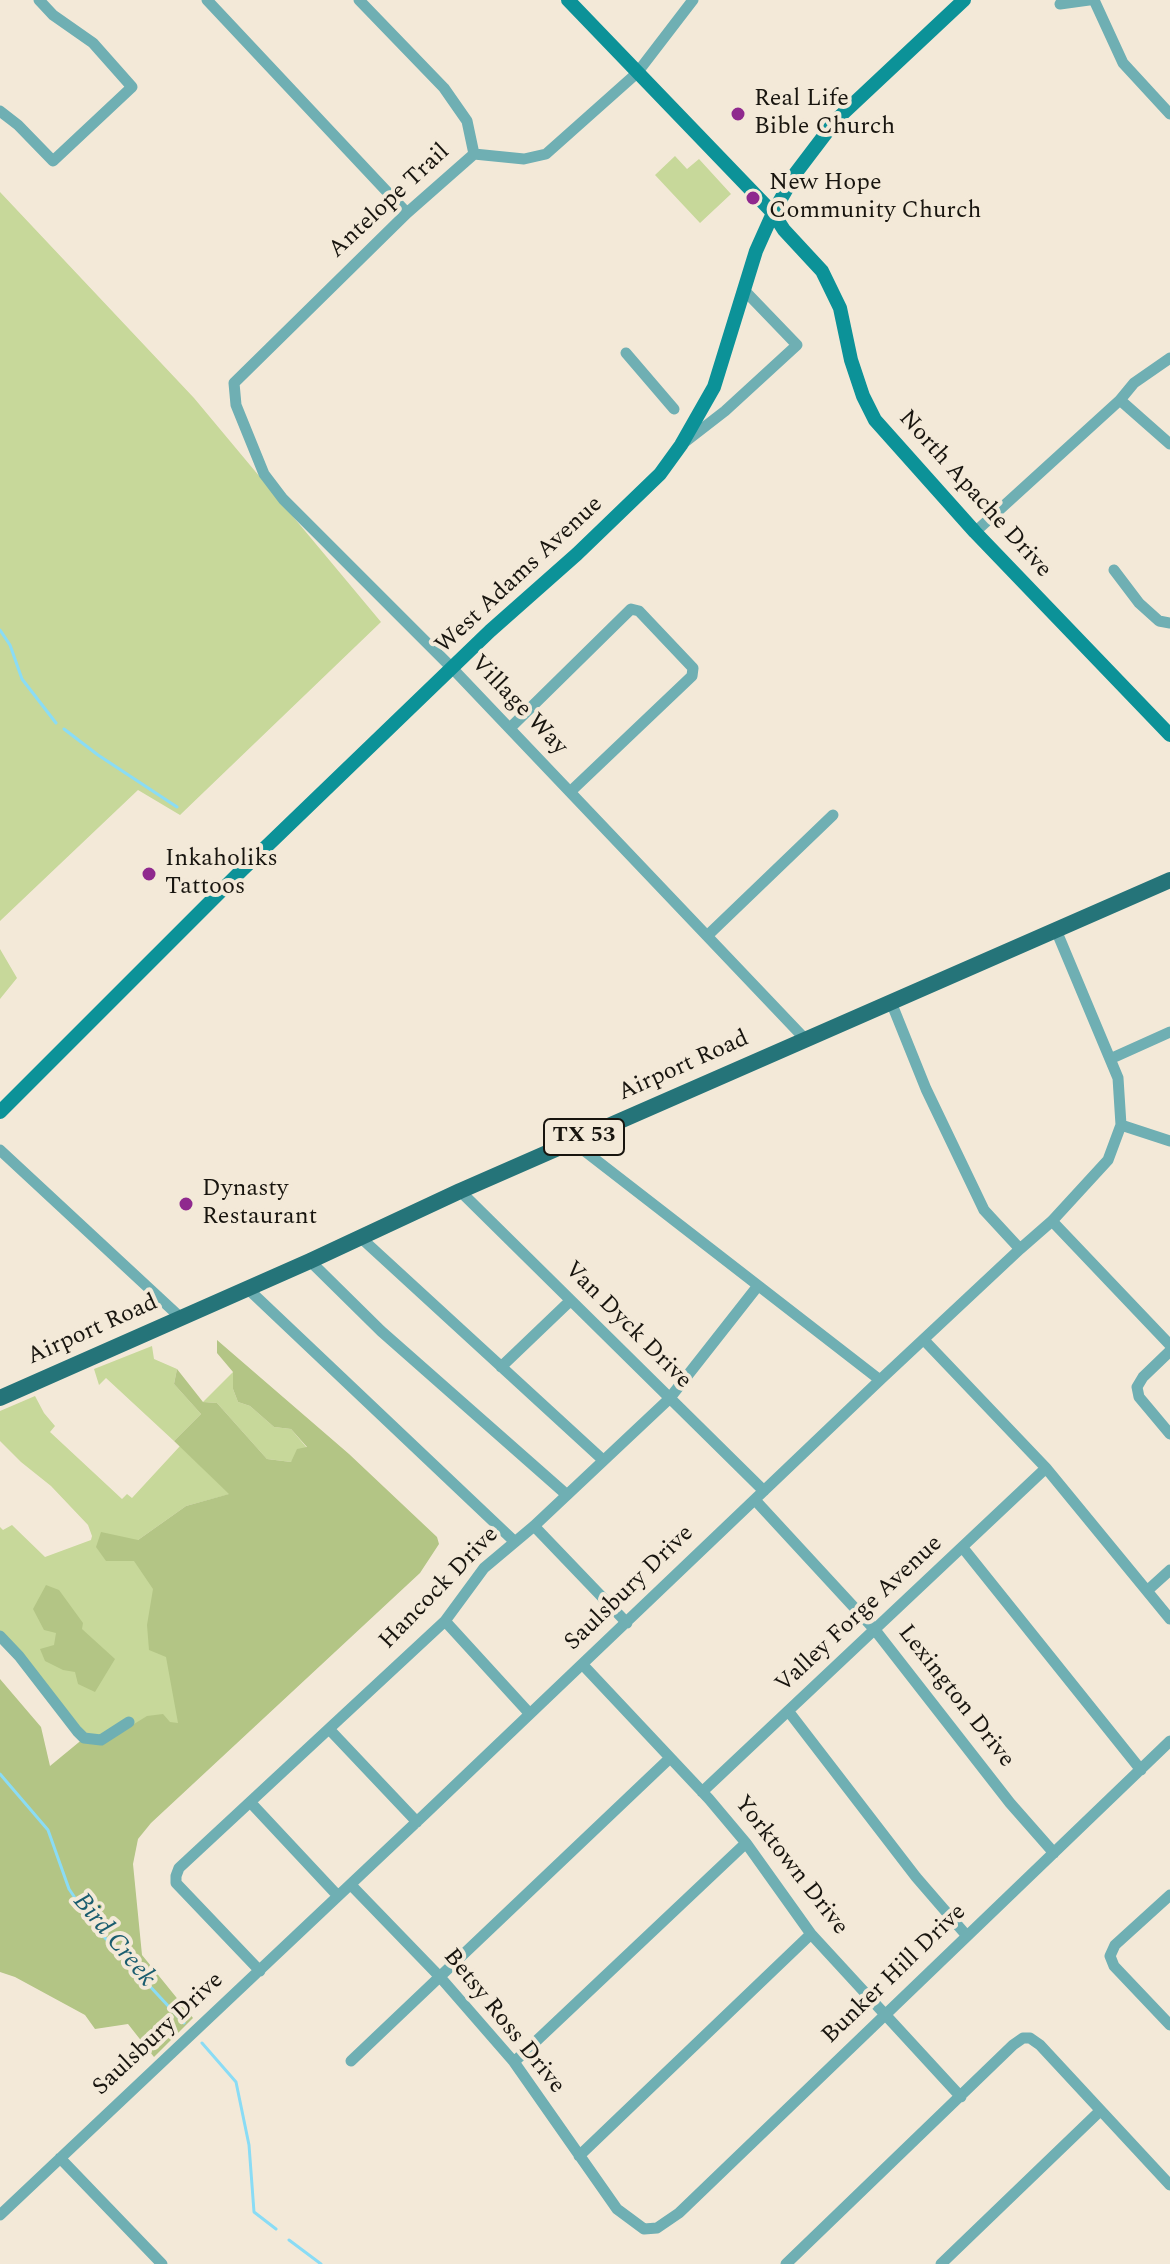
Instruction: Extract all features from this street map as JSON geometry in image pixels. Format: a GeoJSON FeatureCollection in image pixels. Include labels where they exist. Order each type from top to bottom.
{"type":"FeatureCollection","features":[{"type":"Feature","properties":{"kind":"main road","name":"North Apache Drive"},"geometry":{"type":"LineString","coordinates":[[568,0],[773,213],[784,230],[822,271],[840,308],[851,360],[875,420],[975,532],[1170,735]]}},
{"type":"Feature","properties":{"kind":"main road","name":"West Adams Avenue"},"geometry":{"type":"LineString","coordinates":[[0,1112],[242,870],[490,631],[577,554],[660,474],[681,445],[714,387],[756,251],[795,174],[836,120],[964,0]]}},
{"type":"Feature","properties":{"kind":"main road","name":"Airport Road"},"geometry":{"type":"LineString","coordinates":[[0,1398],[460,1191],[1170,880]]}},
{"type":"Feature","properties":{"kind":"street"},"geometry":{"type":"LineString","coordinates":[[0,111],[53,161],[132,87],[93,43],[53,15],[39,0]]}},
{"type":"Feature","properties":{"kind":"street"},"geometry":{"type":"LineString","coordinates":[[207,0],[407,213]]}},
{"type":"Feature","properties":{"kind":"street"},"geometry":{"type":"LineString","coordinates":[[359,0],[444,88],[467,121],[474,154]]}},
{"type":"Feature","properties":{"kind":"street","name":"Antelope Trail"},"geometry":{"type":"LineString","coordinates":[[234,383],[407,213],[474,154],[524,159],[546,154],[637,73],[693,0]]}},
{"type":"Feature","properties":{"kind":"street"},"geometry":{"type":"LineString","coordinates":[[1060,4],[1092,0],[1123,63],[1170,114]]}},
{"type":"Feature","properties":{"kind":"street"},"geometry":{"type":"LineString","coordinates":[[681,445],[725,411],[797,345],[745,291]]}},
{"type":"Feature","properties":{"kind":"street"},"geometry":{"type":"LineString","coordinates":[[626,353],[674,409]]}},
{"type":"Feature","properties":{"kind":"street"},"geometry":{"type":"LineString","coordinates":[[975,532],[1120,400],[1134,383],[1170,358]]}},
{"type":"Feature","properties":{"kind":"street","name":"Village Way"},"geometry":{"type":"LineString","coordinates":[[234,383],[236,405],[264,474],[294,510],[510,728],[806,1040]]}},
{"type":"Feature","properties":{"kind":"street"},"geometry":{"type":"LineString","coordinates":[[1120,400],[1170,444]]}},
{"type":"Feature","properties":{"kind":"street"},"geometry":{"type":"LineString","coordinates":[[1114,570],[1139,603],[1159,621],[1170,623]]}},
{"type":"Feature","properties":{"kind":"street"},"geometry":{"type":"LineString","coordinates":[[510,728],[631,609],[639,611],[693,668],[692,676],[570,792]]}},
{"type":"Feature","properties":{"kind":"street"},"geometry":{"type":"LineString","coordinates":[[707,936],[833,815]]}},
{"type":"Feature","properties":{"kind":"street","name":"Saulsbury Drive"},"geometry":{"type":"LineString","coordinates":[[0,2215],[880,1380],[1052,1221],[1108,1160],[1121,1125],[1118,1078],[1056,930]]}},
{"type":"Feature","properties":{"kind":"street"},"geometry":{"type":"LineString","coordinates":[[891,1002],[926,1089],[984,1210],[1020,1249]]}},
{"type":"Feature","properties":{"kind":"street"},"geometry":{"type":"LineString","coordinates":[[1110,1059],[1170,1032]]}},
{"type":"Feature","properties":{"kind":"street"},"geometry":{"type":"LineString","coordinates":[[1121,1125],[1170,1141]]}},
{"type":"Feature","properties":{"kind":"street"},"geometry":{"type":"LineString","coordinates":[[573,1142],[880,1380]]}},
{"type":"Feature","properties":{"kind":"street"},"geometry":{"type":"LineString","coordinates":[[0,1150],[181,1318]]}},
{"type":"Feature","properties":{"kind":"street","name":"Van Dyck Drive"},"geometry":{"type":"LineString","coordinates":[[460,1191],[669,1399],[760,1496]]}},
{"type":"Feature","properties":{"kind":"street"},"geometry":{"type":"LineString","coordinates":[[1052,1221],[1170,1345]]}},
{"type":"Feature","properties":{"kind":"street"},"geometry":{"type":"LineString","coordinates":[[360,1237],[603,1460]]}},
{"type":"Feature","properties":{"kind":"street"},"geometry":{"type":"LineString","coordinates":[[310,1261],[392,1340],[567,1495]]}},
{"type":"Feature","properties":{"kind":"street","name":"Hancock Drive"},"geometry":{"type":"LineString","coordinates":[[260,1971],[176,1883],[179,1868],[445,1621],[484,1568],[534,1526],[669,1399],[757,1287]]}},
{"type":"Feature","properties":{"kind":"street"},"geometry":{"type":"LineString","coordinates":[[247,1288],[514,1541]]}},
{"type":"Feature","properties":{"kind":"street"},"geometry":{"type":"LineString","coordinates":[[501,1367],[570,1301]]}},
{"type":"Feature","properties":{"kind":"street"},"geometry":{"type":"LineString","coordinates":[[924,1340],[1046,1468],[1170,1619]]}},
{"type":"Feature","properties":{"kind":"street"},"geometry":{"type":"LineString","coordinates":[[1170,1351],[1137,1387],[1139,1397],[1170,1434]]}},
{"type":"Feature","properties":{"kind":"street","name":"Valley Forge Avenue"},"geometry":{"type":"LineString","coordinates":[[702,1792],[1046,1468]]}},
{"type":"Feature","properties":{"kind":"street","name":"Lexington Drive"},"geometry":{"type":"LineString","coordinates":[[760,1496],[875,1630],[1010,1803],[1054,1853]]}},
{"type":"Feature","properties":{"kind":"street"},"geometry":{"type":"LineString","coordinates":[[534,1526],[627,1623]]}},
{"type":"Feature","properties":{"kind":"street"},"geometry":{"type":"LineString","coordinates":[[963,1548],[1141,1770]]}},
{"type":"Feature","properties":{"kind":"street"},"geometry":{"type":"LineString","coordinates":[[1148,1590],[1170,1570]]}},
{"type":"Feature","properties":{"kind":"street"},"geometry":{"type":"LineString","coordinates":[[445,1621],[530,1714]]}},
{"type":"Feature","properties":{"kind":"street"},"geometry":{"type":"LineString","coordinates":[[0,1636],[84,1738],[101,1740],[129,1722]]}},
{"type":"Feature","properties":{"kind":"street","name":"Yorktown Drive"},"geometry":{"type":"LineString","coordinates":[[583,1665],[702,1792],[746,1843],[811,1934],[961,2097]]}},
{"type":"Feature","properties":{"kind":"street"},"geometry":{"type":"LineString","coordinates":[[789,1712],[916,1877],[967,1936]]}},
{"type":"Feature","properties":{"kind":"street"},"geometry":{"type":"LineString","coordinates":[[329,1729],[417,1822]]}},
{"type":"Feature","properties":{"kind":"street","name":"Bunker Hill Drive"},"geometry":{"type":"LineString","coordinates":[[644,2229],[657,2228],[679,2213],[1170,1741]]}},
{"type":"Feature","properties":{"kind":"street"},"geometry":{"type":"LineString","coordinates":[[351,2061],[670,1758]]}},
{"type":"Feature","properties":{"kind":"street"},"geometry":{"type":"LineString","coordinates":[[251,1803],[338,1896]]}},
{"type":"Feature","properties":{"kind":"street"},"geometry":{"type":"LineString","coordinates":[[514,2062],[746,1843]]}},
{"type":"Feature","properties":{"kind":"street","name":"Betsy Ross Drive"},"geometry":{"type":"LineString","coordinates":[[351,1885],[440,1977],[514,2062],[617,2209],[644,2229]]}},
{"type":"Feature","properties":{"kind":"street"},"geometry":{"type":"LineString","coordinates":[[1170,1895],[1115,1945],[1110,1956],[1114,1966],[1170,2025]]}},
{"type":"Feature","properties":{"kind":"street"},"geometry":{"type":"LineString","coordinates":[[579,2156],[811,1934]]}},
{"type":"Feature","properties":{"kind":"street"},"geometry":{"type":"LineString","coordinates":[[786,2264],[1023,2038],[1030,2038],[1040,2045],[1170,2185]]}},
{"type":"Feature","properties":{"kind":"street"},"geometry":{"type":"LineString","coordinates":[[941,2264],[1100,2111]]}},
{"type":"Feature","properties":{"kind":"street"},"geometry":{"type":"LineString","coordinates":[[60,2158],[162,2264]]}},
{"type":"Feature","properties":{"kind":"green space"},"geometry":{"type":"Polygon","coordinates":[[[675,156],[687,169],[699,159],[731,194],[700,223],[655,175],[675,156]]]}},
{"type":"Feature","properties":{"kind":"green space"},"geometry":{"type":"Polygon","coordinates":[[[0,192],[194,398],[381,622],[180,815],[138,790],[0,921],[0,192]]]}},
{"type":"Feature","properties":{"kind":"green space"},"geometry":{"type":"Polygon","coordinates":[[[0,949],[17,978],[0,999],[0,949]]]}},
{"type":"Feature","properties":{"kind":"green space"},"geometry":{"type":"Polygon","coordinates":[[[217,1340],[349,1454],[437,1537],[439,1544],[420,1573],[151,1823],[138,1839],[133,1864],[142,1955],[193,2018],[154,2057],[128,2024],[95,2029],[85,2015],[0,1972],[0,1679],[41,1727],[50,1766],[84,1738],[101,1740],[129,1722],[134,1724],[147,1716],[163,1714],[170,1722],[178,1723],[166,1657],[149,1650],[147,1625],[153,1589],[134,1561],[106,1561],[96,1547],[101,1532],[138,1540],[186,1506],[229,1494],[174,1441],[201,1414],[174,1384],[177,1369],[203,1402],[217,1403],[267,1459],[291,1462],[297,1449],[307,1447],[291,1429],[274,1427],[250,1406],[238,1402],[233,1389],[233,1372],[217,1353],[217,1340]]]}},
{"type":"Feature","properties":{"kind":"green space"},"geometry":{"type":"Polygon","coordinates":[[[152,1346],[154,1359],[177,1369],[174,1384],[201,1414],[174,1441],[106,1378],[99,1385],[94,1369],[152,1346]]]}},
{"type":"Feature","properties":{"kind":"green space"},"geometry":{"type":"Polygon","coordinates":[[[233,1372],[233,1389],[238,1402],[250,1406],[274,1427],[291,1429],[307,1448],[291,1462],[267,1459],[217,1403],[203,1402],[233,1372]]]}},
{"type":"Feature","properties":{"kind":"green space"},"geometry":{"type":"Polygon","coordinates":[[[35,1396],[55,1426],[50,1432],[122,1499],[127,1494],[132,1498],[180,1446],[230,1494],[186,1506],[138,1540],[96,1547],[173,1535],[179,1723],[134,1724],[101,1740],[84,1738],[0,1636],[0,1527],[3,1530],[12,1525],[45,1557],[91,1540],[92,1536],[88,1525],[51,1486],[0,1441],[0,1411],[35,1396]]]}},
{"type":"Feature","properties":{"kind":"green space"},"geometry":{"type":"Polygon","coordinates":[[[46,1585],[59,1590],[83,1623],[82,1629],[115,1659],[95,1692],[78,1684],[75,1672],[45,1661],[40,1649],[54,1645],[56,1633],[44,1630],[33,1609],[46,1585]]]}},
{"type":"Feature","properties":{"kind":"waterway"},"geometry":{"type":"LineString","coordinates":[[0,630],[10,645],[22,679],[56,723]]}},
{"type":"Feature","properties":{"kind":"waterway"},"geometry":{"type":"LineString","coordinates":[[64,729],[177,807]]}},
{"type":"Feature","properties":{"kind":"waterway","name":"Bird Creek"},"geometry":{"type":"LineString","coordinates":[[0,1774],[48,1830],[69,1889],[94,1926],[184,2023]]}},
{"type":"Feature","properties":{"kind":"waterway","name":"Bird Creek"},"geometry":{"type":"LineString","coordinates":[[202,2043],[236,2082],[249,2145],[254,2212],[276,2229]]}},
{"type":"Feature","properties":{"kind":"waterway","name":"Bird Creek"},"geometry":{"type":"LineString","coordinates":[[289,2240],[321,2264]]}},
{"type":"Feature","properties":{"kind":"place","name":"Real Life Bible Church"},"geometry":{"type":"Point","coordinates":[738,114]}},
{"type":"Feature","properties":{"kind":"place","name":"New Hope Community Church"},"geometry":{"type":"Point","coordinates":[753,198]}},
{"type":"Feature","properties":{"kind":"place","name":"Inkaholiks Tattoos"},"geometry":{"type":"Point","coordinates":[149,874]}},
{"type":"Feature","properties":{"kind":"place","name":"Dynasty Restaurant"},"geometry":{"type":"Point","coordinates":[186,1204]}}]}
